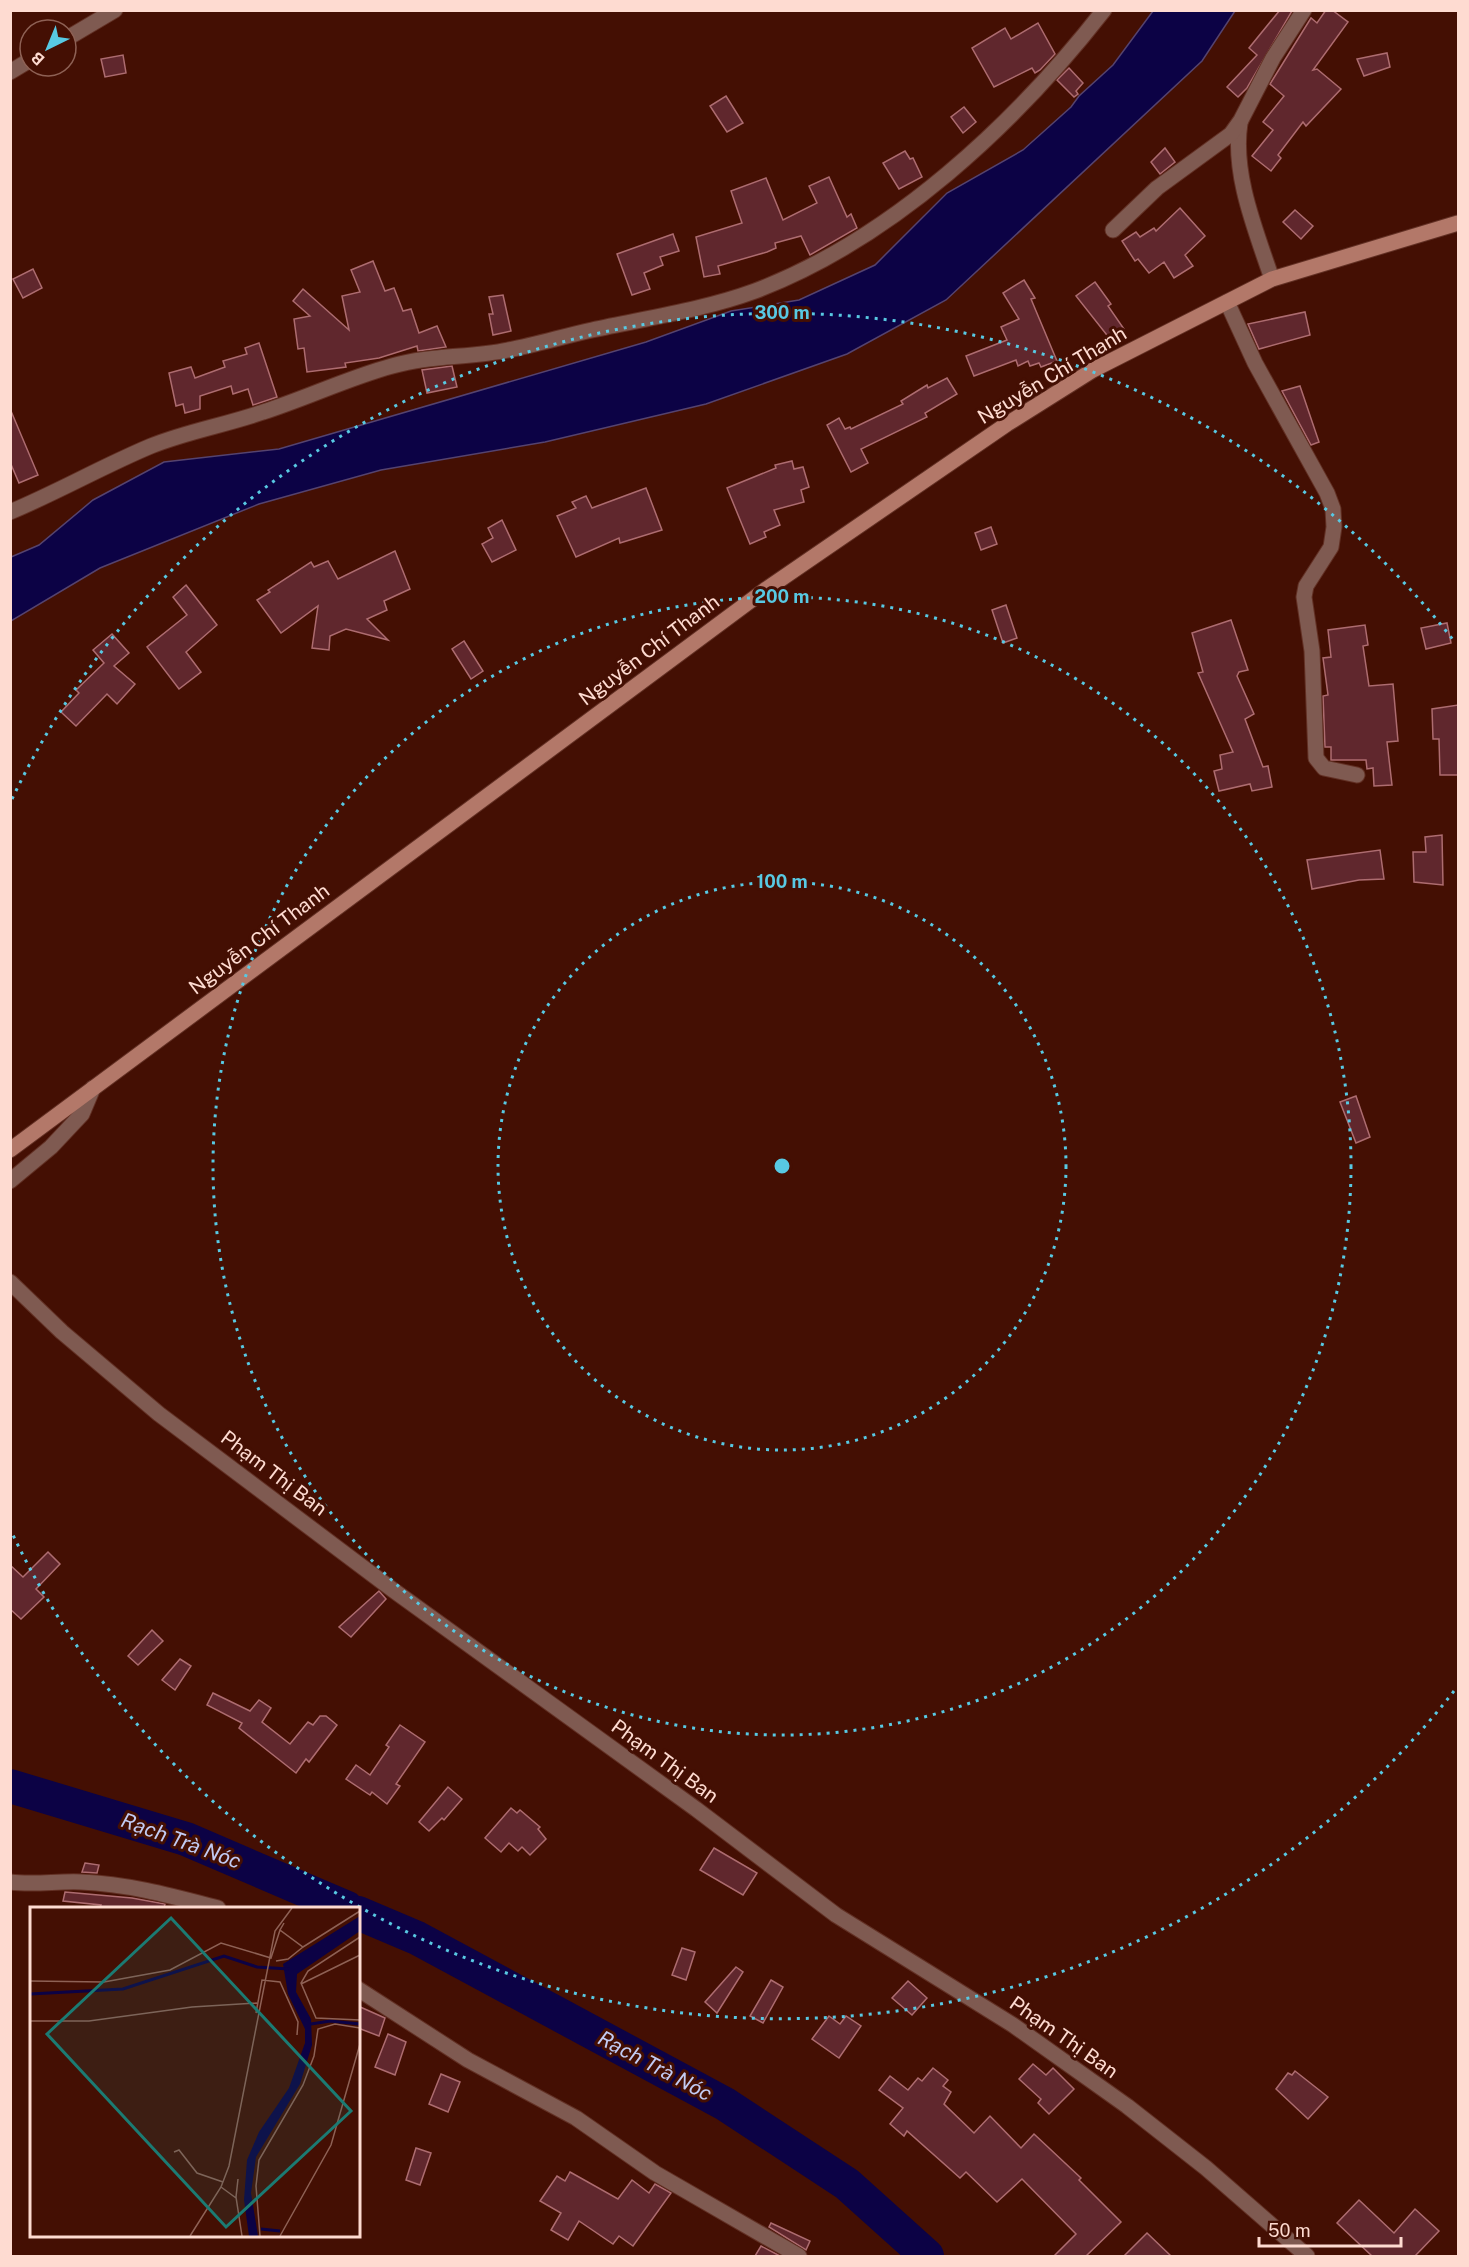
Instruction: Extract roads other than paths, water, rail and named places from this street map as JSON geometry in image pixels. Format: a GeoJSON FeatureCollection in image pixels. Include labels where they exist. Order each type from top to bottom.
{"type":"FeatureCollection","features":[{"type":"Feature","properties":{"kind":"main road","name":"Nguyễn Chí Thanh"},"geometry":{"type":"LineString","coordinates":[[10,1150],[765,590],[1007,424],[1093,370],[1272,279],[1458,223]]}},
{"type":"Feature","properties":{"kind":"street"},"geometry":{"type":"LineString","coordinates":[[78,32],[115,10]]}},
{"type":"Feature","properties":{"kind":"street"},"geometry":{"type":"LineString","coordinates":[[10,512],[152,446],[196,429],[263,413],[319,390],[393,365],[463,354],[507,351],[549,339],[705,306],[754,291],[790,276],[872,230],[927,190],[1042,86],[1104,10]]}},
{"type":"Feature","properties":{"kind":"street"},"geometry":{"type":"LineString","coordinates":[[1113,230],[1157,188],[1231,134],[1241,120],[1273,58],[1304,10]]}},
{"type":"Feature","properties":{"kind":"street"},"geometry":{"type":"LineString","coordinates":[[1241,120],[1237,144],[1242,175],[1272,279]]}},
{"type":"Feature","properties":{"kind":"street"},"geometry":{"type":"LineString","coordinates":[[1227,302],[1255,363],[1327,492],[1334,509],[1331,547],[1306,586],[1304,597],[1312,651],[1316,758],[1324,768],[1357,775]]}},
{"type":"Feature","properties":{"kind":"street"},"geometry":{"type":"LineString","coordinates":[[10,1181],[51,1147],[82,1114],[93,1088]]}},
{"type":"Feature","properties":{"kind":"street","name":"Phạm Thị Ban"},"geometry":{"type":"LineString","coordinates":[[10,1282],[62,1332],[159,1414],[393,1590],[686,1802],[836,1915],[1013,2025],[1127,2106],[1206,2169],[1307,2256]]}},
{"type":"Feature","properties":{"kind":"street"},"geometry":{"type":"LineString","coordinates":[[10,1882],[39,1885],[78,1882],[147,1889],[214,1907]]}},
{"type":"Feature","properties":{"kind":"street"},"geometry":{"type":"LineString","coordinates":[[360,1990],[468,2060],[576,2118],[655,2173],[799,2256]]}},
{"type":"Feature","properties":{"kind":"waterway","name":"Rạch Trà Nóc"},"geometry":{"type":"LineString","coordinates":[[10,1786],[186,1839],[345,1907]]}},
{"type":"Feature","properties":{"kind":"waterway","name":"Rạch Trà Nóc"},"geometry":{"type":"LineString","coordinates":[[360,1914],[417,1938],[725,2104],[847,2184],[927,2256]]}}]}
